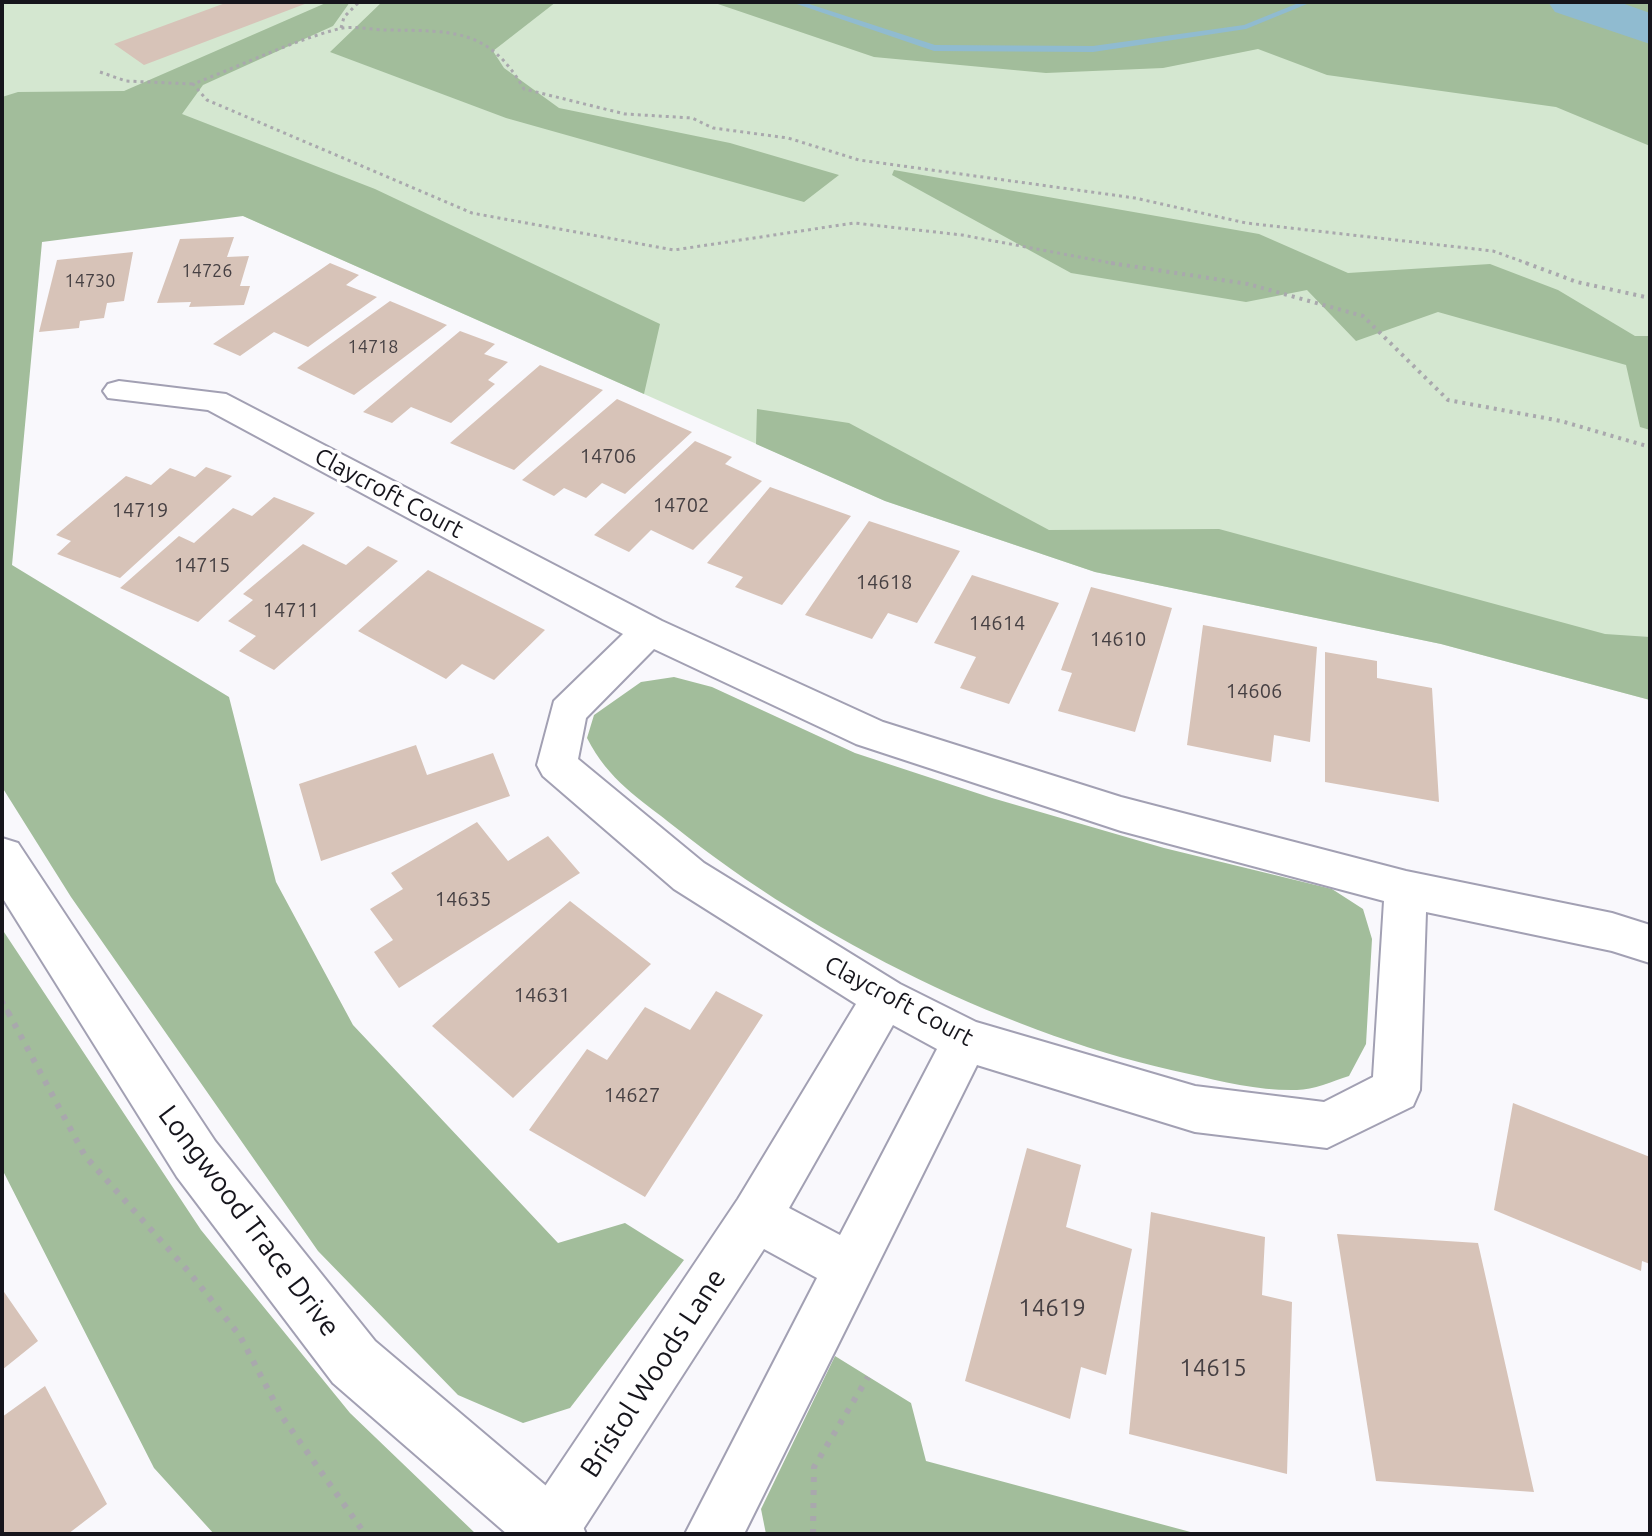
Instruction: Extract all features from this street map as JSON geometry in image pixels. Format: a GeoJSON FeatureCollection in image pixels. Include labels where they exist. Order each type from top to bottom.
{"type":"FeatureCollection","features":[{"type":"Feature","properties":{"kind":"street","name":"Claycroft Court"},"geometry":{"type":"LineString","coordinates":[[119,391],[215,401],[649,631],[870,733],[1121,814],[1406,889],[1612,932],[1650,944]]}},
{"type":"Feature","properties":{"kind":"street","name":"Claycroft Court"},"geometry":{"type":"LineString","coordinates":[[649,631],[568,712],[557,765],[689,876],[884,998],[966,1040],[1195,1109],[1327,1125],[1396,1090],[1406,889]]}},
{"type":"Feature","properties":{"kind":"street","name":"Longwood Trace Drive"},"geometry":{"type":"LineString","coordinates":[[2,857],[196,1159],[354,1362],[552,1532]]}},
{"type":"Feature","properties":{"kind":"street","name":"Bristol Woods Lane"},"geometry":{"type":"LineString","coordinates":[[552,1532],[756,1217],[884,998]]}},
{"type":"Feature","properties":{"kind":"street"},"geometry":{"type":"LineString","coordinates":[[714,1534],[966,1040]]}},
{"type":"Feature","properties":{"kind":"street"},"geometry":{"type":"LineString","coordinates":[[756,1217],[850,1268]]}},
{"type":"Feature","properties":{"kind":"path"},"geometry":{"type":"LineString","coordinates":[[341,28],[344,17],[359,2]]}},
{"type":"Feature","properties":{"kind":"path"},"geometry":{"type":"LineString","coordinates":[[100,72],[126,81],[193,84],[341,28],[364,32],[442,29],[483,40],[513,62],[524,89],[625,114],[692,118],[713,128],[788,138],[859,160],[1135,198],[1246,223],[1493,251],[1577,282],[1650,298]]}},
{"type":"Feature","properties":{"kind":"path"},"geometry":{"type":"LineString","coordinates":[[193,84],[207,100],[472,213],[674,250],[854,223],[962,235],[1178,276],[1248,284],[1363,316],[1448,400],[1561,421],[1650,447]]}},
{"type":"Feature","properties":{"kind":"path"},"geometry":{"type":"LineString","coordinates":[[2,1001],[85,1156],[189,1272],[240,1336],[283,1418],[365,1534]]}},
{"type":"Feature","properties":{"kind":"path"},"geometry":{"type":"LineString","coordinates":[[813,1534],[814,1467],[868,1377]]}},
{"type":"Feature","properties":{"kind":"green space"},"geometry":{"type":"Polygon","coordinates":[[[2,2],[1276,2],[1650,109],[1650,700],[1441,644],[1095,572],[885,501],[243,216],[2,102],[2,2]]]}},
{"type":"Feature","properties":{"kind":"green space"},"geometry":{"type":"Polygon","coordinates":[[[328,2],[350,2],[333,26],[203,85],[182,114],[375,189],[660,324],[644,394],[243,216],[42,242],[12,565],[229,697],[276,882],[353,1025],[558,1243],[625,1223],[684,1260],[570,1408],[523,1423],[458,1395],[318,1251],[71,897],[2,787],[2,97],[18,92],[124,91],[328,2]]]}},
{"type":"Feature","properties":{"kind":"green space"},"geometry":{"type":"Polygon","coordinates":[[[382,2],[556,2],[493,51],[504,68],[559,108],[730,143],[839,175],[804,202],[506,118],[330,52],[382,2]]]}},
{"type":"Feature","properties":{"kind":"green space"},"geometry":{"type":"Polygon","coordinates":[[[712,2],[1650,2],[1650,146],[1556,107],[1327,75],[1258,49],[1163,68],[1046,73],[874,57],[712,2]]]}},
{"type":"Feature","properties":{"kind":"green space"},"geometry":{"type":"Polygon","coordinates":[[[894,170],[1259,234],[1348,273],[1490,264],[1558,290],[1635,336],[1650,336],[1650,430],[1640,427],[1626,365],[1438,312],[1356,341],[1307,290],[1246,302],[1071,273],[892,175],[894,170]]]}},
{"type":"Feature","properties":{"kind":"green space"},"geometry":{"type":"Polygon","coordinates":[[[757,409],[849,423],[1049,530],[1219,529],[1605,634],[1650,637],[1650,700],[1441,644],[1095,572],[885,501],[756,444],[757,409]]]}},
{"type":"Feature","properties":{"kind":"green space"},"geometry":{"type":"Polygon","coordinates":[[[674,677],[712,687],[855,753],[992,798],[1164,848],[1332,889],[1363,909],[1372,939],[1366,1044],[1349,1076],[1303,1090],[1270,1089],[1215,1080],[1122,1057],[1054,1036],[918,979],[790,908],[730,869],[637,797],[605,766],[587,738],[594,715],[641,682],[674,677]]]}},
{"type":"Feature","properties":{"kind":"green space"},"geometry":{"type":"Polygon","coordinates":[[[2,929],[201,1230],[350,1413],[476,1534],[214,1534],[154,1468],[2,1169],[2,929]]]}},
{"type":"Feature","properties":{"kind":"green space"},"geometry":{"type":"Polygon","coordinates":[[[835,1356],[911,1403],[926,1461],[1198,1534],[766,1534],[761,1509],[835,1356]]]}},
{"type":"Feature","properties":{"kind":"building"},"geometry":{"type":"Polygon","coordinates":[[[228,2],[310,2],[144,65],[114,44],[228,2]]]}},
{"type":"Feature","properties":{"kind":"building"},"geometry":{"type":"Polygon","coordinates":[[[234,237],[227,257],[249,256],[240,286],[250,286],[244,305],[189,307],[191,302],[157,303],[180,239],[234,237]]]}},
{"type":"Feature","properties":{"kind":"building"},"geometry":{"type":"Polygon","coordinates":[[[133,252],[124,301],[107,303],[104,318],[80,321],[79,328],[39,332],[57,260],[133,252]]]}},
{"type":"Feature","properties":{"kind":"building"},"geometry":{"type":"Polygon","coordinates":[[[330,263],[359,275],[346,285],[377,297],[308,347],[274,332],[240,356],[213,344],[330,263]]]}},
{"type":"Feature","properties":{"kind":"building"},"geometry":{"type":"Polygon","coordinates":[[[390,301],[447,325],[354,395],[297,368],[390,301]]]}},
{"type":"Feature","properties":{"kind":"building"},"geometry":{"type":"Polygon","coordinates":[[[460,331],[495,344],[484,354],[508,362],[488,380],[495,384],[451,423],[411,407],[392,423],[363,412],[460,331]]]}},
{"type":"Feature","properties":{"kind":"building"},"geometry":{"type":"Polygon","coordinates":[[[540,365],[603,390],[514,470],[450,443],[540,365]]]}},
{"type":"Feature","properties":{"kind":"building"},"geometry":{"type":"Polygon","coordinates":[[[617,399],[692,432],[625,494],[602,483],[586,498],[564,488],[554,496],[522,480],[617,399]]]}},
{"type":"Feature","properties":{"kind":"building"},"geometry":{"type":"Polygon","coordinates":[[[695,441],[732,457],[725,464],[762,481],[693,550],[651,530],[629,552],[594,535],[695,441]]]}},
{"type":"Feature","properties":{"kind":"building"},"geometry":{"type":"Polygon","coordinates":[[[206,467],[232,476],[120,578],[57,554],[71,541],[56,535],[126,476],[151,485],[170,468],[195,477],[206,467]]]}},
{"type":"Feature","properties":{"kind":"building"},"geometry":{"type":"Polygon","coordinates":[[[770,487],[851,516],[782,605],[735,587],[743,577],[707,563],[770,487]]]}},
{"type":"Feature","properties":{"kind":"building"},"geometry":{"type":"Polygon","coordinates":[[[274,497],[315,513],[198,622],[120,588],[179,536],[194,543],[233,508],[252,516],[274,497]]]}},
{"type":"Feature","properties":{"kind":"building"},"geometry":{"type":"Polygon","coordinates":[[[869,521],[960,551],[917,623],[888,613],[872,639],[805,615],[869,521]]]}},
{"type":"Feature","properties":{"kind":"building"},"geometry":{"type":"Polygon","coordinates":[[[303,544],[346,565],[368,546],[398,561],[274,670],[239,651],[256,636],[228,621],[253,600],[243,594],[303,544]]]}},
{"type":"Feature","properties":{"kind":"building"},"geometry":{"type":"Polygon","coordinates":[[[428,570],[545,630],[494,680],[462,664],[446,679],[358,631],[428,570]]]}},
{"type":"Feature","properties":{"kind":"building"},"geometry":{"type":"Polygon","coordinates":[[[972,575],[1059,603],[1009,704],[960,688],[976,657],[934,643],[972,575]]]}},
{"type":"Feature","properties":{"kind":"building"},"geometry":{"type":"Polygon","coordinates":[[[1091,587],[1172,608],[1135,732],[1058,711],[1072,673],[1061,670],[1091,587]]]}},
{"type":"Feature","properties":{"kind":"building"},"geometry":{"type":"Polygon","coordinates":[[[1203,625],[1317,647],[1310,742],[1274,735],[1271,762],[1187,745],[1203,625]]]}},
{"type":"Feature","properties":{"kind":"building"},"geometry":{"type":"Polygon","coordinates":[[[1325,652],[1377,661],[1377,678],[1432,688],[1439,802],[1325,782],[1325,652]]]}},
{"type":"Feature","properties":{"kind":"building"},"geometry":{"type":"Polygon","coordinates":[[[416,745],[427,775],[493,753],[510,796],[321,861],[299,784],[416,745]]]}},
{"type":"Feature","properties":{"kind":"building"},"geometry":{"type":"Polygon","coordinates":[[[477,822],[508,861],[548,836],[580,873],[399,988],[374,952],[393,940],[370,909],[403,889],[391,873],[477,822]]]}},
{"type":"Feature","properties":{"kind":"building"},"geometry":{"type":"Polygon","coordinates":[[[570,901],[651,964],[513,1098],[432,1026],[570,901]]]}},
{"type":"Feature","properties":{"kind":"building"},"geometry":{"type":"Polygon","coordinates":[[[716,991],[763,1015],[645,1197],[529,1130],[587,1049],[607,1060],[645,1007],[690,1030],[716,991]]]}},
{"type":"Feature","properties":{"kind":"building"},"geometry":{"type":"Polygon","coordinates":[[[1513,1103],[1650,1157],[1650,1264],[1642,1261],[1641,1271],[1494,1210],[1513,1103]]]}},
{"type":"Feature","properties":{"kind":"building"},"geometry":{"type":"Polygon","coordinates":[[[1027,1148],[1081,1165],[1066,1227],[1132,1249],[1106,1375],[1081,1367],[1070,1419],[965,1381],[1027,1148]]]}},
{"type":"Feature","properties":{"kind":"building"},"geometry":{"type":"Polygon","coordinates":[[[1151,1212],[1265,1237],[1262,1295],[1292,1302],[1287,1474],[1129,1434],[1151,1212]]]}},
{"type":"Feature","properties":{"kind":"building"},"geometry":{"type":"Polygon","coordinates":[[[1337,1234],[1478,1243],[1534,1492],[1376,1481],[1337,1234]]]}},
{"type":"Feature","properties":{"kind":"building"},"geometry":{"type":"Polygon","coordinates":[[[2,1289],[38,1341],[2,1370],[2,1289]]]}},
{"type":"Feature","properties":{"kind":"building"},"geometry":{"type":"Polygon","coordinates":[[[45,1386],[107,1504],[68,1534],[2,1534],[2,1417],[45,1386]]]}},
{"type":"Feature","properties":{"kind":"waterway"},"geometry":{"type":"LineString","coordinates":[[795,2],[934,48],[1093,49],[1246,27],[1308,2]]}},
{"type":"Feature","properties":{"kind":"waterway"},"geometry":{"type":"LineString","coordinates":[[1572,2],[1650,29]]}}]}
